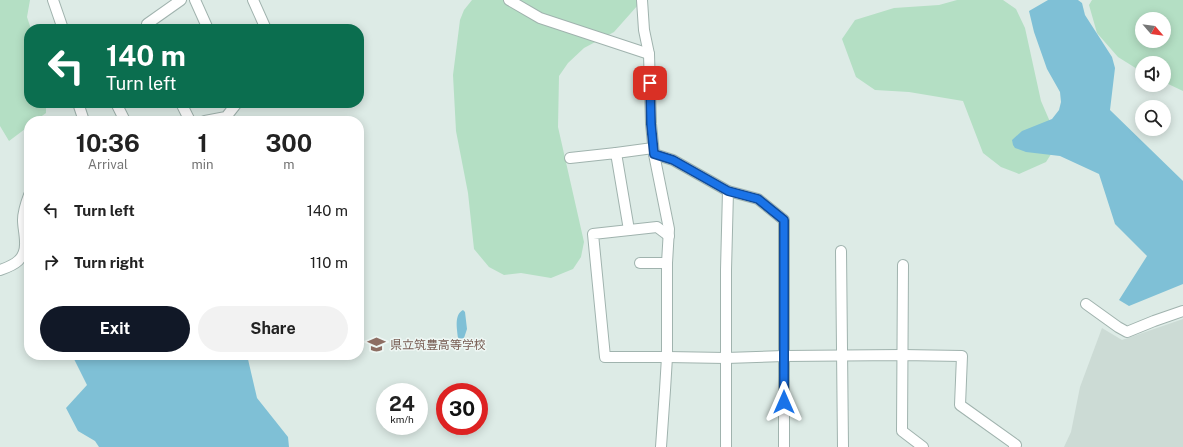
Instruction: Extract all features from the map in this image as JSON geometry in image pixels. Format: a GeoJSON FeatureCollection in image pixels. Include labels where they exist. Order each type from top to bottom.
{"type":"FeatureCollection","features":[{"type":"Feature","properties":{"kind":"street"},"geometry":{"type":"LineString","coordinates":[[53,0],[61,24]]}},
{"type":"Feature","properties":{"kind":"street"},"geometry":{"type":"LineString","coordinates":[[147,24],[181,0]]}},
{"type":"Feature","properties":{"kind":"street"},"geometry":{"type":"LineString","coordinates":[[195,0],[206,24]]}},
{"type":"Feature","properties":{"kind":"street"},"geometry":{"type":"LineString","coordinates":[[253,0],[264,24]]}},
{"type":"Feature","properties":{"kind":"street"},"geometry":{"type":"LineString","coordinates":[[509,0],[540,18],[649,54]]}},
{"type":"Feature","properties":{"kind":"street"},"geometry":{"type":"LineString","coordinates":[[642,0],[644,30],[649,54],[651,124],[654,151],[669,229],[667,263],[667,357],[661,447]]}},
{"type":"Feature","properties":{"kind":"street"},"geometry":{"type":"LineString","coordinates":[[227,116],[233,108]]}},
{"type":"Feature","properties":{"kind":"street"},"geometry":{"type":"LineString","coordinates":[[570,158],[654,151],[728,191],[758,199],[784,220],[784,447]]}},
{"type":"Feature","properties":{"kind":"street"},"geometry":{"type":"LineString","coordinates":[[616,153],[629,230]]}},
{"type":"Feature","properties":{"kind":"street"},"geometry":{"type":"LineString","coordinates":[[726,447],[726,270],[728,191]]}},
{"type":"Feature","properties":{"kind":"street"},"geometry":{"type":"LineString","coordinates":[[24,208],[24,226]]}},
{"type":"Feature","properties":{"kind":"street"},"geometry":{"type":"LineString","coordinates":[[669,236],[657,227],[593,234],[606,358],[726,358],[902,355],[962,356],[960,405],[1016,445],[1014,447]]}},
{"type":"Feature","properties":{"kind":"street"},"geometry":{"type":"LineString","coordinates":[[841,251],[843,447]]}},
{"type":"Feature","properties":{"kind":"street"},"geometry":{"type":"LineString","coordinates":[[0,270],[15,264],[24,253]]}},
{"type":"Feature","properties":{"kind":"street"},"geometry":{"type":"LineString","coordinates":[[640,263],[667,263]]}},
{"type":"Feature","properties":{"kind":"street"},"geometry":{"type":"LineString","coordinates":[[903,265],[902,431],[923,447]]}},
{"type":"Feature","properties":{"kind":"street"},"geometry":{"type":"LineString","coordinates":[[1086,304],[1127,332],[1183,311]]}},
{"type":"Feature","properties":{"kind":"shaded area"},"geometry":{"type":"Polygon","coordinates":[[[1183,319],[1183,447],[1064,447],[1071,432],[1080,387],[1102,328],[1122,340],[1183,319]]]}},
{"type":"Feature","properties":{"kind":"green space"},"geometry":{"type":"Polygon","coordinates":[[[0,0],[30,0],[27,17],[29,24],[24,24],[24,108],[46,108],[46,113],[42,116],[24,116],[24,130],[9,141],[0,126],[0,0]]]}},
{"type":"Feature","properties":{"kind":"green space"},"geometry":{"type":"Polygon","coordinates":[[[472,0],[640,0],[638,5],[614,32],[584,48],[568,63],[559,76],[558,127],[584,242],[581,257],[573,269],[551,278],[521,273],[504,275],[489,267],[474,249],[468,193],[456,131],[453,75],[460,20],[464,10],[472,0]]]}},
{"type":"Feature","properties":{"kind":"green space"},"geometry":{"type":"Polygon","coordinates":[[[957,0],[1003,0],[1016,9],[1025,28],[1041,101],[1057,138],[1055,148],[1046,162],[1019,174],[1001,167],[983,153],[963,101],[909,92],[875,90],[856,77],[842,39],[855,20],[894,8],[939,5],[957,0]]]}},
{"type":"Feature","properties":{"kind":"green space"},"geometry":{"type":"Polygon","coordinates":[[[1092,0],[1183,0],[1183,91],[1171,85],[1171,56],[1135,56],[1135,68],[1118,57],[1097,33],[1089,5],[1092,0]]]}},
{"type":"Feature","properties":{"kind":"water"},"geometry":{"type":"Polygon","coordinates":[[[1048,0],[1078,0],[1082,3],[1085,15],[1112,57],[1115,68],[1110,110],[1135,136],[1183,181],[1183,284],[1129,306],[1119,300],[1147,256],[1115,224],[1099,174],[1060,156],[1026,152],[1015,148],[1013,145],[1012,140],[1022,131],[1052,119],[1059,110],[1061,102],[1060,92],[1047,69],[1034,32],[1029,11],[1048,0]]]}},
{"type":"Feature","properties":{"kind":"water"},"geometry":{"type":"Polygon","coordinates":[[[463,310],[465,312],[467,329],[464,338],[461,339],[458,338],[457,318],[463,310]]]}},
{"type":"Feature","properties":{"kind":"water"},"geometry":{"type":"Polygon","coordinates":[[[74,360],[248,360],[257,398],[288,437],[289,447],[99,447],[95,441],[78,431],[66,408],[87,385],[74,360]]]}},
{"type":"Feature","properties":{"kind":"place","name":"県立筑豊高等学校"},"geometry":{"type":"Point","coordinates":[377,345]}},
{"type":"Feature","properties":{"kind":"route"},"geometry":{"type":"LineString","coordinates":[[650,83],[651,124],[654,154],[673,160],[728,191],[758,199],[784,220],[784,402]]}}]}
